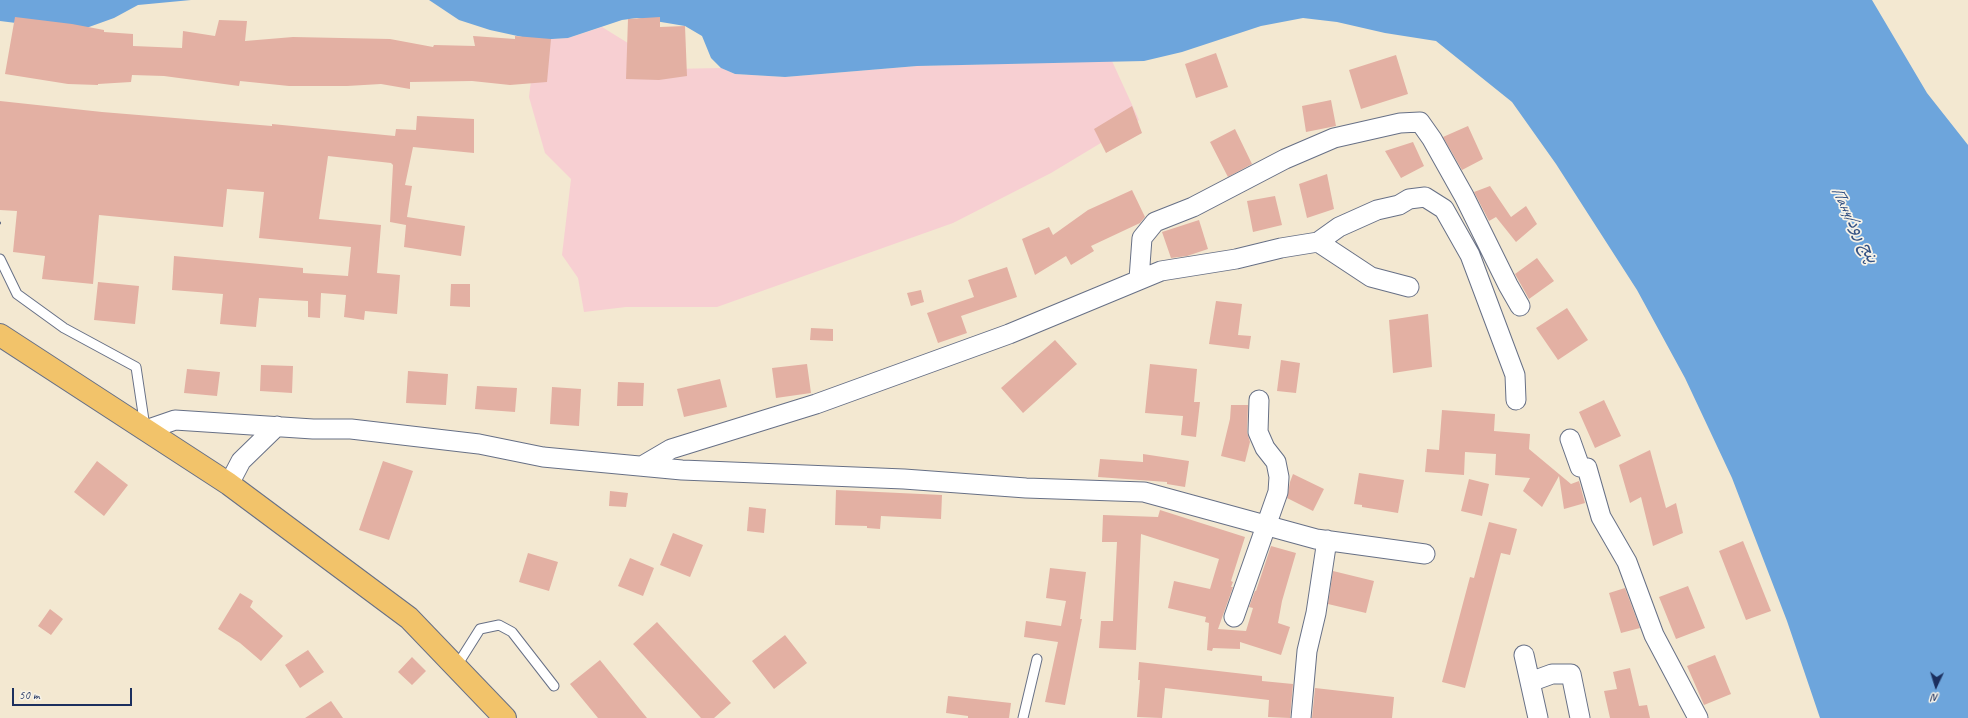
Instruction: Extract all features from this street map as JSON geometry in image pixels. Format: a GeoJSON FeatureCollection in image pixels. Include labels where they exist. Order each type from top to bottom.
{"type":"FeatureCollection","features":[{"type":"Feature","properties":{"kind":"main road"},"geometry":{"type":"LineString","coordinates":[[0,335],[229,484],[409,618],[505,718]]}},
{"type":"Feature","properties":{"kind":"street"},"geometry":{"type":"LineString","coordinates":[[1138,279],[1142,238],[1155,222],[1194,207],[1285,159],[1334,138],[1400,123],[1420,122],[1432,139],[1464,196],[1520,306]]}},
{"type":"Feature","properties":{"kind":"street"},"geometry":{"type":"LineString","coordinates":[[642,466],[671,450],[816,404],[1009,334],[1161,270],[1236,259],[1282,248],[1318,242],[1339,227],[1377,210],[1399,205],[1409,199],[1425,197],[1444,209],[1470,255],[1514,375],[1516,400]]}},
{"type":"Feature","properties":{"kind":"street"},"geometry":{"type":"LineString","coordinates":[[1318,242],[1371,277],[1409,286]]}},
{"type":"Feature","properties":{"kind":"street"},"geometry":{"type":"LineString","coordinates":[[1234,617],[1278,492],[1279,477],[1276,462],[1265,448],[1258,432],[1258,400]]}},
{"type":"Feature","properties":{"kind":"street"},"geometry":{"type":"LineString","coordinates":[[146,430],[175,420],[351,429],[480,444],[543,457],[682,470],[904,478],[1026,488],[1144,492],[1316,539],[1425,554]]}},
{"type":"Feature","properties":{"kind":"street"},"geometry":{"type":"LineString","coordinates":[[229,484],[241,461],[278,426]]}},
{"type":"Feature","properties":{"kind":"street"},"geometry":{"type":"LineString","coordinates":[[1570,439],[1580,467],[1587,468],[1601,517],[1627,562],[1654,635],[1698,718]]}},
{"type":"Feature","properties":{"kind":"street"},"geometry":{"type":"LineString","coordinates":[[1301,718],[1307,651],[1316,613],[1327,540]]}},
{"type":"Feature","properties":{"kind":"street"},"geometry":{"type":"LineString","coordinates":[[1524,655],[1538,718]]}},
{"type":"Feature","properties":{"kind":"street"},"geometry":{"type":"LineString","coordinates":[[1530,682],[1552,674],[1571,674],[1580,718]]}},
{"type":"Feature","properties":{"kind":"lane"},"geometry":{"type":"LineString","coordinates":[[0,259],[17,294],[64,328],[136,367],[146,430]]}},
{"type":"Feature","properties":{"kind":"lane"},"geometry":{"type":"LineString","coordinates":[[456,667],[480,629],[499,625],[512,632],[554,686]]}},
{"type":"Feature","properties":{"kind":"lane"},"geometry":{"type":"LineString","coordinates":[[1023,718],[1037,659]]}},
{"type":"Feature","properties":{"kind":"shaded area"},"geometry":{"type":"Polygon","coordinates":[[[602,27],[670,69],[721,68],[735,74],[785,77],[917,66],[1112,61],[1139,120],[1051,173],[953,223],[717,307],[626,307],[584,312],[578,278],[562,255],[571,179],[545,153],[529,97],[536,40],[568,38],[602,27]]]}},
{"type":"Feature","properties":{"kind":"water"},"geometry":{"type":"Polygon","coordinates":[[[0,0],[191,0],[138,5],[114,18],[89,27],[64,29],[0,21],[0,0]]]}},
{"type":"Feature","properties":{"kind":"water","name":"Панҷ/پنج رود"},"geometry":{"type":"Polygon","coordinates":[[[429,0],[1872,0],[1927,93],[1968,145],[1968,718],[1820,718],[1787,621],[1732,478],[1685,378],[1637,290],[1556,164],[1512,102],[1436,41],[1385,33],[1337,22],[1303,18],[1261,26],[1182,52],[1144,61],[917,66],[785,77],[735,74],[721,68],[711,58],[702,36],[685,26],[637,18],[622,20],[568,38],[536,40],[490,30],[459,20],[429,0]]]}},
{"type":"Feature","properties":{"kind":"building"},"geometry":{"type":"Polygon","coordinates":[[[15,17],[72,24],[104,30],[104,32],[133,34],[133,46],[182,48],[183,31],[215,36],[219,20],[247,21],[245,41],[293,37],[390,39],[433,47],[434,45],[475,46],[473,36],[515,39],[515,36],[551,39],[547,82],[510,85],[472,81],[410,82],[410,89],[381,84],[347,86],[289,86],[240,81],[239,86],[164,76],[132,75],[131,82],[98,85],[68,84],[5,74],[15,17]]]}},
{"type":"Feature","properties":{"kind":"building"},"geometry":{"type":"Polygon","coordinates":[[[660,17],[660,27],[685,26],[687,76],[659,80],[626,79],[628,19],[660,17]]]}},
{"type":"Feature","properties":{"kind":"building"},"geometry":{"type":"Polygon","coordinates":[[[1216,53],[1228,87],[1196,98],[1185,64],[1216,53]]]}},
{"type":"Feature","properties":{"kind":"building"},"geometry":{"type":"Polygon","coordinates":[[[1396,55],[1408,94],[1361,109],[1349,70],[1396,55]]]}},
{"type":"Feature","properties":{"kind":"building"},"geometry":{"type":"Polygon","coordinates":[[[1331,100],[1336,126],[1306,132],[1302,106],[1331,100]]]}},
{"type":"Feature","properties":{"kind":"building"},"geometry":{"type":"Polygon","coordinates":[[[0,101],[102,112],[272,126],[272,124],[395,136],[396,129],[416,130],[417,116],[474,119],[474,153],[413,147],[405,185],[412,186],[407,217],[465,226],[461,256],[404,247],[406,225],[390,222],[393,165],[391,163],[328,156],[319,219],[381,225],[377,273],[400,275],[397,314],[365,311],[364,320],[344,317],[346,295],[321,293],[320,318],[308,317],[308,301],[259,298],[256,327],[220,324],[223,294],[172,290],[174,256],[303,268],[303,273],[348,276],[351,247],[259,238],[264,192],[227,189],[223,227],[99,215],[93,284],[42,279],[45,256],[13,252],[17,211],[0,210],[0,101]]]}},
{"type":"Feature","properties":{"kind":"building"},"geometry":{"type":"Polygon","coordinates":[[[1132,106],[1142,133],[1106,153],[1094,129],[1132,106]]]}},
{"type":"Feature","properties":{"kind":"building"},"geometry":{"type":"Polygon","coordinates":[[[1468,126],[1483,159],[1462,170],[1443,137],[1468,126]]]}},
{"type":"Feature","properties":{"kind":"building"},"geometry":{"type":"Polygon","coordinates":[[[1235,129],[1252,164],[1228,177],[1210,142],[1235,129]]]}},
{"type":"Feature","properties":{"kind":"building"},"geometry":{"type":"Polygon","coordinates":[[[1413,142],[1424,166],[1401,178],[1385,151],[1413,142]]]}},
{"type":"Feature","properties":{"kind":"building"},"geometry":{"type":"Polygon","coordinates":[[[1327,174],[1334,209],[1307,218],[1299,184],[1327,174]]]}},
{"type":"Feature","properties":{"kind":"building"},"geometry":{"type":"Polygon","coordinates":[[[1490,186],[1511,217],[1526,206],[1537,224],[1516,242],[1496,217],[1489,221],[1474,192],[1490,186]]]}},
{"type":"Feature","properties":{"kind":"building"},"geometry":{"type":"Polygon","coordinates":[[[1132,190],[1145,217],[1140,223],[1091,246],[1094,251],[1071,265],[1066,256],[1035,275],[1022,239],[1049,227],[1053,235],[1088,210],[1132,190]]]}},
{"type":"Feature","properties":{"kind":"building"},"geometry":{"type":"Polygon","coordinates":[[[1275,196],[1282,225],[1253,232],[1247,201],[1275,196]]]}},
{"type":"Feature","properties":{"kind":"building"},"geometry":{"type":"Polygon","coordinates":[[[1199,220],[1208,249],[1187,256],[1171,258],[1162,232],[1199,220]]]}},
{"type":"Feature","properties":{"kind":"building"},"geometry":{"type":"Polygon","coordinates":[[[1537,258],[1554,281],[1529,299],[1515,274],[1537,258]]]}},
{"type":"Feature","properties":{"kind":"building"},"geometry":{"type":"Polygon","coordinates":[[[1007,267],[1017,297],[961,316],[967,333],[938,343],[927,313],[974,297],[968,280],[1007,267]]]}},
{"type":"Feature","properties":{"kind":"building"},"geometry":{"type":"Polygon","coordinates":[[[98,282],[139,286],[135,324],[94,320],[98,282]]]}},
{"type":"Feature","properties":{"kind":"building"},"geometry":{"type":"Polygon","coordinates":[[[451,284],[470,284],[470,307],[450,306],[451,284]]]}},
{"type":"Feature","properties":{"kind":"building"},"geometry":{"type":"Polygon","coordinates":[[[921,290],[924,302],[911,306],[907,293],[921,290]]]}},
{"type":"Feature","properties":{"kind":"building"},"geometry":{"type":"Polygon","coordinates":[[[1216,301],[1242,304],[1238,335],[1251,336],[1249,349],[1209,344],[1216,301]]]}},
{"type":"Feature","properties":{"kind":"building"},"geometry":{"type":"Polygon","coordinates":[[[1567,308],[1588,340],[1558,360],[1536,328],[1567,308]]]}},
{"type":"Feature","properties":{"kind":"building"},"geometry":{"type":"Polygon","coordinates":[[[1428,314],[1432,367],[1393,373],[1389,320],[1428,314]]]}},
{"type":"Feature","properties":{"kind":"building"},"geometry":{"type":"Polygon","coordinates":[[[811,328],[833,329],[833,341],[810,340],[811,328]]]}},
{"type":"Feature","properties":{"kind":"building"},"geometry":{"type":"Polygon","coordinates":[[[1055,340],[1077,364],[1023,413],[1001,388],[1055,340]]]}},
{"type":"Feature","properties":{"kind":"building"},"geometry":{"type":"Polygon","coordinates":[[[1281,360],[1300,363],[1296,393],[1277,391],[1281,360]]]}},
{"type":"Feature","properties":{"kind":"building"},"geometry":{"type":"Polygon","coordinates":[[[807,364],[811,393],[776,398],[772,368],[807,364]]]}},
{"type":"Feature","properties":{"kind":"building"},"geometry":{"type":"Polygon","coordinates":[[[1150,364],[1197,369],[1194,402],[1200,402],[1196,437],[1181,435],[1183,416],[1145,413],[1150,364]]]}},
{"type":"Feature","properties":{"kind":"building"},"geometry":{"type":"Polygon","coordinates":[[[261,365],[293,366],[292,393],[260,391],[261,365]]]}},
{"type":"Feature","properties":{"kind":"building"},"geometry":{"type":"Polygon","coordinates":[[[187,369],[220,372],[217,396],[184,393],[187,369]]]}},
{"type":"Feature","properties":{"kind":"building"},"geometry":{"type":"Polygon","coordinates":[[[408,371],[448,374],[446,405],[406,403],[408,371]]]}},
{"type":"Feature","properties":{"kind":"building"},"geometry":{"type":"Polygon","coordinates":[[[720,379],[727,407],[684,417],[677,389],[720,379]]]}},
{"type":"Feature","properties":{"kind":"building"},"geometry":{"type":"Polygon","coordinates":[[[618,382],[644,383],[643,406],[617,406],[618,382]]]}},
{"type":"Feature","properties":{"kind":"building"},"geometry":{"type":"Polygon","coordinates":[[[477,386],[517,388],[515,412],[475,409],[477,386]]]}},
{"type":"Feature","properties":{"kind":"building"},"geometry":{"type":"Polygon","coordinates":[[[552,387],[581,389],[579,426],[550,424],[552,387]]]}},
{"type":"Feature","properties":{"kind":"building"},"geometry":{"type":"Polygon","coordinates":[[[1604,400],[1621,436],[1595,448],[1579,412],[1604,400]]]}},
{"type":"Feature","properties":{"kind":"building"},"geometry":{"type":"Polygon","coordinates":[[[1231,405],[1248,405],[1247,432],[1250,442],[1245,462],[1221,456],[1230,419],[1231,405]]]}},
{"type":"Feature","properties":{"kind":"building"},"geometry":{"type":"Polygon","coordinates":[[[1442,410],[1495,414],[1494,431],[1530,434],[1529,449],[1571,484],[1579,481],[1585,503],[1564,509],[1559,476],[1542,507],[1523,491],[1530,478],[1495,475],[1496,454],[1465,452],[1464,475],[1425,472],[1427,449],[1439,450],[1442,410]]]}},
{"type":"Feature","properties":{"kind":"building"},"geometry":{"type":"Polygon","coordinates":[[[1650,450],[1666,508],[1676,503],[1683,533],[1653,546],[1641,497],[1630,503],[1619,465],[1650,450]]]}},
{"type":"Feature","properties":{"kind":"building"},"geometry":{"type":"Polygon","coordinates":[[[1143,454],[1189,461],[1185,487],[1167,484],[1167,482],[1098,477],[1100,459],[1143,462],[1143,454]]]}},
{"type":"Feature","properties":{"kind":"building"},"geometry":{"type":"Polygon","coordinates":[[[97,461],[128,485],[104,516],[74,492],[97,461]]]}},
{"type":"Feature","properties":{"kind":"building"},"geometry":{"type":"Polygon","coordinates":[[[383,461],[413,471],[389,540],[359,530],[383,461]]]}},
{"type":"Feature","properties":{"kind":"building"},"geometry":{"type":"Polygon","coordinates":[[[1359,473],[1404,480],[1398,513],[1362,507],[1362,505],[1354,504],[1359,473]]]}},
{"type":"Feature","properties":{"kind":"building"},"geometry":{"type":"Polygon","coordinates":[[[1293,474],[1324,489],[1313,511],[1287,498],[1293,474]]]}},
{"type":"Feature","properties":{"kind":"building"},"geometry":{"type":"Polygon","coordinates":[[[1469,479],[1489,484],[1482,516],[1461,511],[1469,479]]]}},
{"type":"Feature","properties":{"kind":"building"},"geometry":{"type":"Polygon","coordinates":[[[836,490],[942,495],[941,519],[881,516],[880,529],[867,528],[867,526],[835,525],[836,490]]]}},
{"type":"Feature","properties":{"kind":"building"},"geometry":{"type":"Polygon","coordinates":[[[610,491],[628,493],[626,507],[609,506],[610,491]]]}},
{"type":"Feature","properties":{"kind":"building"},"geometry":{"type":"Polygon","coordinates":[[[749,507],[766,509],[764,533],[747,531],[749,507]]]}},
{"type":"Feature","properties":{"kind":"building"},"geometry":{"type":"Polygon","coordinates":[[[1160,510],[1245,537],[1231,581],[1233,582],[1231,587],[1233,587],[1218,629],[1246,631],[1253,608],[1249,607],[1271,546],[1296,553],[1282,601],[1278,623],[1290,627],[1281,655],[1240,642],[1240,649],[1213,648],[1212,651],[1207,650],[1209,623],[1205,622],[1206,617],[1168,608],[1174,581],[1210,589],[1219,559],[1141,534],[1136,650],[1099,648],[1101,621],[1113,621],[1117,542],[1102,542],[1103,515],[1158,517],[1160,510]]]}},
{"type":"Feature","properties":{"kind":"building"},"geometry":{"type":"Polygon","coordinates":[[[1489,522],[1517,529],[1510,555],[1501,553],[1465,688],[1442,682],[1470,577],[1474,578],[1489,522]]]}},
{"type":"Feature","properties":{"kind":"building"},"geometry":{"type":"Polygon","coordinates":[[[673,533],[703,545],[690,577],[660,565],[673,533]]]}},
{"type":"Feature","properties":{"kind":"building"},"geometry":{"type":"Polygon","coordinates":[[[1743,541],[1771,611],[1746,620],[1719,551],[1743,541]]]}},
{"type":"Feature","properties":{"kind":"building"},"geometry":{"type":"Polygon","coordinates":[[[528,553],[558,562],[549,591],[519,582],[528,553]]]}},
{"type":"Feature","properties":{"kind":"building"},"geometry":{"type":"Polygon","coordinates":[[[630,558],[654,568],[643,596],[618,586],[630,558]]]}},
{"type":"Feature","properties":{"kind":"building"},"geometry":{"type":"Polygon","coordinates":[[[1050,568],[1086,572],[1080,619],[1082,619],[1065,705],[1045,702],[1058,642],[1024,637],[1026,621],[1061,626],[1066,601],[1046,598],[1050,568]]]}},
{"type":"Feature","properties":{"kind":"building"},"geometry":{"type":"Polygon","coordinates":[[[1333,571],[1374,581],[1366,613],[1328,604],[1333,571]]]}},
{"type":"Feature","properties":{"kind":"building"},"geometry":{"type":"Polygon","coordinates":[[[1688,586],[1705,628],[1676,639],[1659,597],[1688,586]]]}},
{"type":"Feature","properties":{"kind":"building"},"geometry":{"type":"Polygon","coordinates":[[[1625,588],[1640,628],[1621,633],[1609,593],[1625,588]]]}},
{"type":"Feature","properties":{"kind":"building"},"geometry":{"type":"Polygon","coordinates":[[[240,593],[253,601],[250,607],[283,636],[261,661],[240,643],[218,629],[240,593]]]}},
{"type":"Feature","properties":{"kind":"building"},"geometry":{"type":"Polygon","coordinates":[[[50,609],[63,619],[51,635],[38,626],[50,609]]]}},
{"type":"Feature","properties":{"kind":"building"},"geometry":{"type":"Polygon","coordinates":[[[657,622],[731,703],[714,718],[701,718],[633,644],[657,622]]]}},
{"type":"Feature","properties":{"kind":"building"},"geometry":{"type":"Polygon","coordinates":[[[785,635],[807,663],[774,689],[752,661],[785,635]]]}},
{"type":"Feature","properties":{"kind":"building"},"geometry":{"type":"Polygon","coordinates":[[[308,650],[324,672],[300,688],[285,665],[308,650]]]}},
{"type":"Feature","properties":{"kind":"building"},"geometry":{"type":"Polygon","coordinates":[[[1715,655],[1731,694],[1704,705],[1687,666],[1715,655]]]}},
{"type":"Feature","properties":{"kind":"building"},"geometry":{"type":"Polygon","coordinates":[[[412,657],[426,671],[412,685],[398,672],[412,657]]]}},
{"type":"Feature","properties":{"kind":"building"},"geometry":{"type":"Polygon","coordinates":[[[600,660],[647,718],[598,718],[570,684],[600,660]]]}},
{"type":"Feature","properties":{"kind":"building"},"geometry":{"type":"Polygon","coordinates":[[[1139,662],[1262,676],[1262,681],[1293,684],[1290,718],[1268,717],[1269,700],[1165,688],[1162,718],[1137,717],[1140,680],[1138,680],[1139,662]]]}},
{"type":"Feature","properties":{"kind":"building"},"geometry":{"type":"Polygon","coordinates":[[[1630,668],[1639,706],[1647,705],[1650,718],[1610,718],[1604,691],[1617,689],[1613,672],[1630,668]]]}},
{"type":"Feature","properties":{"kind":"building"},"geometry":{"type":"Polygon","coordinates":[[[1315,688],[1394,697],[1392,718],[1312,718],[1315,688]]]}},
{"type":"Feature","properties":{"kind":"building"},"geometry":{"type":"Polygon","coordinates":[[[948,696],[1011,703],[1009,718],[968,718],[968,716],[946,713],[948,696]]]}},
{"type":"Feature","properties":{"kind":"building"},"geometry":{"type":"Polygon","coordinates":[[[331,701],[343,718],[305,718],[331,701]]]}}]}
